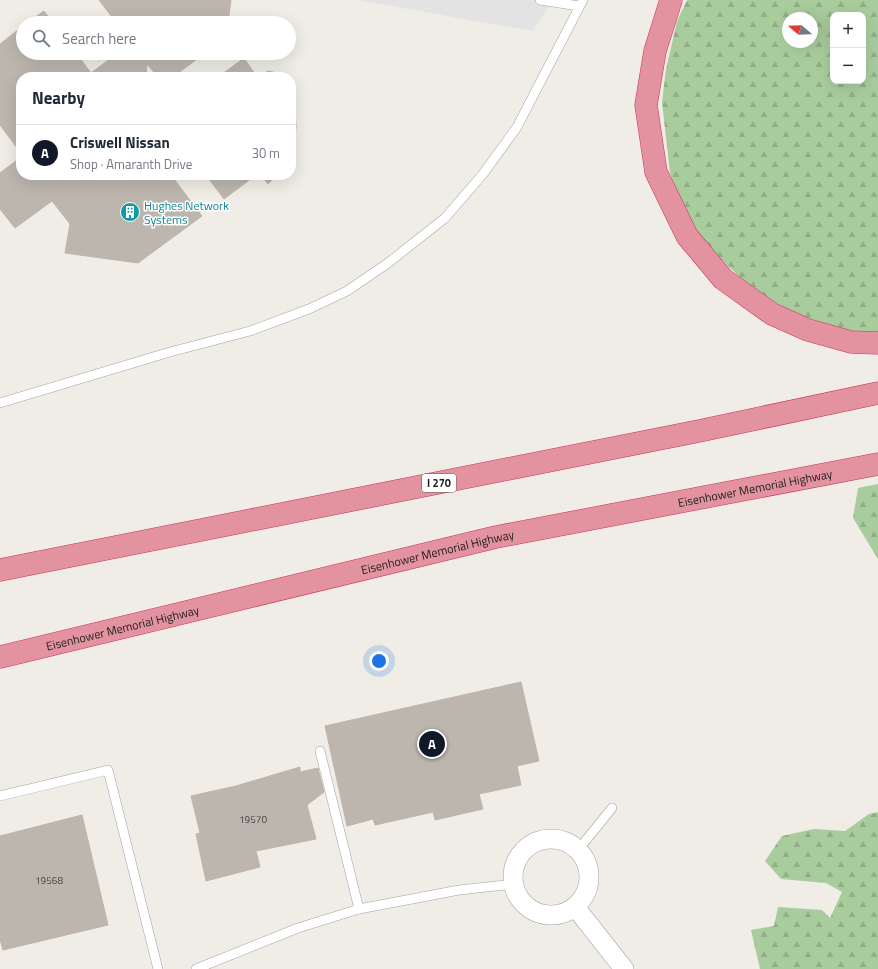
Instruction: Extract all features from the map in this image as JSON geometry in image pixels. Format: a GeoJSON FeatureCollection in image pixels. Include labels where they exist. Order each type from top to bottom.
{"type":"FeatureCollection","features":[{"type":"Feature","properties":{"kind":"highway"},"geometry":{"type":"LineString","coordinates":[[672,0],[655,51],[646,105],[656,172],[687,236],[723,279],[772,314],[808,330],[850,342],[878,343]]}},
{"type":"Feature","properties":{"kind":"highway","name":"I 270"},"geometry":{"type":"LineString","coordinates":[[0,570],[698,431],[878,393]]}},
{"type":"Feature","properties":{"kind":"highway","name":"Eisenhower Memorial Highway"},"geometry":{"type":"LineString","coordinates":[[0,657],[496,537],[878,464]]}},
{"type":"Feature","properties":{"kind":"street"},"geometry":{"type":"LineString","coordinates":[[555,839],[567,842],[578,850],[586,861],[589,881],[586,894],[576,908],[565,914],[547,916],[534,913],[523,905],[516,894],[512,875],[516,862],[527,846],[541,840],[555,839]]}},
{"type":"Feature","properties":{"kind":"street"},"geometry":{"type":"LineString","coordinates":[[576,908],[624,969]]}},
{"type":"Feature","properties":{"kind":"lane"},"geometry":{"type":"LineString","coordinates":[[0,403],[170,352],[250,331],[309,310],[347,291],[388,263],[445,218],[483,174],[517,127],[581,3],[540,0]]}},
{"type":"Feature","properties":{"kind":"lane"},"geometry":{"type":"LineString","coordinates":[[320,752],[359,909]]}},
{"type":"Feature","properties":{"kind":"lane"},"geometry":{"type":"LineString","coordinates":[[0,796],[108,770],[158,969]]}},
{"type":"Feature","properties":{"kind":"lane"},"geometry":{"type":"LineString","coordinates":[[578,850],[612,808]]}},
{"type":"Feature","properties":{"kind":"lane"},"geometry":{"type":"LineString","coordinates":[[196,969],[298,928],[359,909],[459,890],[514,884]]}},
{"type":"Feature","properties":{"kind":"green space"},"geometry":{"type":"Polygon","coordinates":[[[687,0],[878,0],[878,333],[842,330],[784,309],[748,285],[709,248],[686,214],[670,173],[662,102],[666,69],[677,21],[687,0]]]}},
{"type":"Feature","properties":{"kind":"green space"},"geometry":{"type":"Polygon","coordinates":[[[878,484],[878,559],[853,518],[858,488],[878,484]]]}},
{"type":"Feature","properties":{"kind":"green space"},"geometry":{"type":"Polygon","coordinates":[[[878,812],[878,969],[760,969],[751,930],[774,926],[778,907],[822,910],[830,918],[842,892],[826,883],[781,879],[765,861],[782,836],[814,829],[845,831],[869,814],[878,812]]]}},
{"type":"Feature","properties":{"kind":"shaded area"},"geometry":{"type":"Polygon","coordinates":[[[357,0],[553,0],[533,31],[357,0]]]}},
{"type":"Feature","properties":{"kind":"building"},"geometry":{"type":"Polygon","coordinates":[[[99,0],[231,0],[229,16],[111,16],[99,0]]]}},
{"type":"Feature","properties":{"kind":"building"},"geometry":{"type":"Polygon","coordinates":[[[44,11],[48,16],[37,16],[44,11]]]}},
{"type":"Feature","properties":{"kind":"building"},"geometry":{"type":"Polygon","coordinates":[[[16,31],[16,60],[81,60],[90,72],[16,72],[16,146],[0,125],[0,44],[16,31]]]}},
{"type":"Feature","properties":{"kind":"building"},"geometry":{"type":"Polygon","coordinates":[[[108,60],[196,60],[180,72],[154,72],[147,64],[146,72],[92,72],[108,60]]]}},
{"type":"Feature","properties":{"kind":"building"},"geometry":{"type":"Polygon","coordinates":[[[241,60],[245,60],[254,72],[225,72],[241,60]]]}},
{"type":"Feature","properties":{"kind":"building","name":"Hughes Network Systems"},"geometry":{"type":"Polygon","coordinates":[[[16,161],[16,180],[175,180],[202,216],[138,263],[65,253],[70,224],[52,201],[15,228],[0,209],[0,173],[16,161]]]}},
{"type":"Feature","properties":{"kind":"building","name":"Hughes Network Systems"},"geometry":{"type":"Polygon","coordinates":[[[210,180],[249,180],[224,199],[210,180]]]}},
{"type":"Feature","properties":{"kind":"building"},"geometry":{"type":"Polygon","coordinates":[[[265,180],[272,180],[268,184],[265,180]]]}},
{"type":"Feature","properties":{"kind":"building"},"geometry":{"type":"Polygon","coordinates":[[[521,682],[539,761],[517,766],[521,785],[479,794],[483,809],[435,820],[433,812],[375,825],[373,819],[347,826],[325,726],[521,682]]]}},
{"type":"Feature","properties":{"kind":"building"},"geometry":{"type":"Polygon","coordinates":[[[300,767],[300,772],[318,768],[324,792],[307,805],[316,839],[256,851],[260,867],[206,881],[196,834],[200,833],[191,796],[236,786],[300,767]]]}},
{"type":"Feature","properties":{"kind":"building"},"geometry":{"type":"Polygon","coordinates":[[[82,815],[108,925],[3,950],[0,939],[0,836],[82,815]]]}},
{"type":"Feature","properties":{"kind":"place","name":"Hughes Network Systems"},"geometry":{"type":"Point","coordinates":[130,212]}},
{"type":"Feature","properties":{"kind":"place","name":"Criswell Nissan"},"geometry":{"type":"Point","coordinates":[432,744]}}]}
